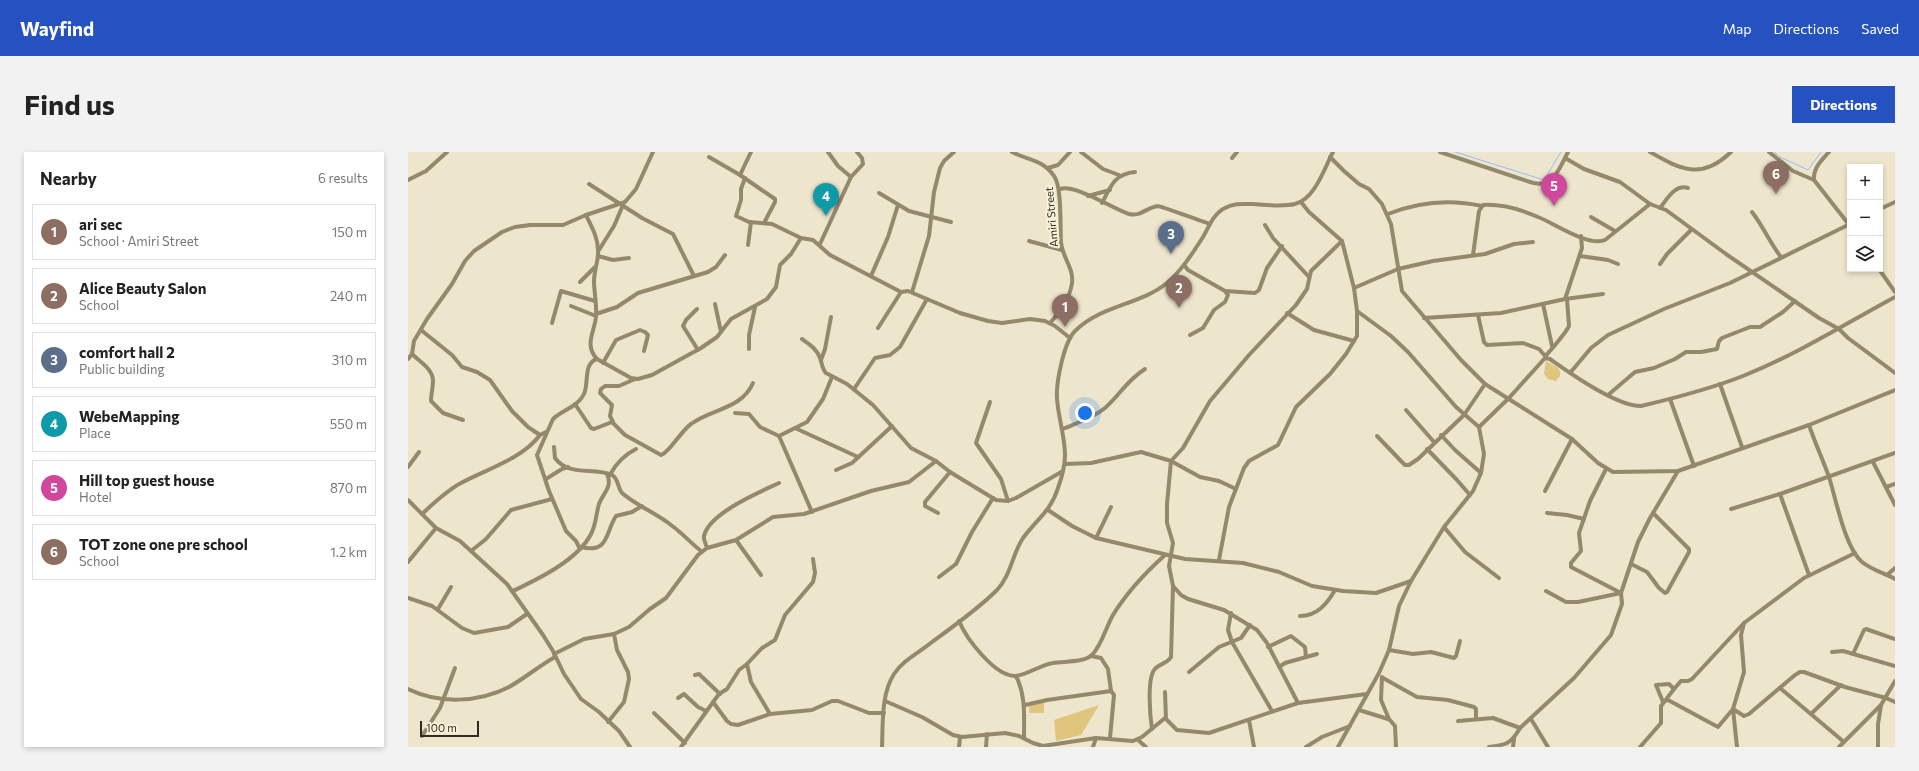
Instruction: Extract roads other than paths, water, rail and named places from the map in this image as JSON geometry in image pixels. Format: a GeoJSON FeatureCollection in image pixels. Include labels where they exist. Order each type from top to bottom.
{"type":"FeatureCollection","features":[{"type":"Feature","properties":{"kind":"street"},"geometry":{"type":"LineString","coordinates":[[408,180],[426,171],[447,152]]}},
{"type":"Feature","properties":{"kind":"street"},"geometry":{"type":"LineString","coordinates":[[408,359],[412,354],[414,341],[474,251],[502,232],[515,227],[530,225],[563,225],[586,215],[622,204],[628,200],[636,189],[653,152]]}},
{"type":"Feature","properties":{"kind":"street"},"geometry":{"type":"LineString","coordinates":[[740,175],[752,152]]}},
{"type":"Feature","properties":{"kind":"street"},"geometry":{"type":"LineString","coordinates":[[828,152],[838,166],[851,177]]}},
{"type":"Feature","properties":{"kind":"street"},"geometry":{"type":"LineString","coordinates":[[820,244],[851,177],[862,164],[862,158],[857,152]]}},
{"type":"Feature","properties":{"kind":"street"},"geometry":{"type":"LineString","coordinates":[[912,292],[928,243],[934,192],[940,168],[944,161],[954,152]]}},
{"type":"Feature","properties":{"kind":"street","name":"Amiri Street"},"geometry":{"type":"LineString","coordinates":[[1012,152],[1028,157],[1048,168],[1056,178],[1060,189],[1059,205],[1062,250],[1072,274],[1072,285],[1063,307],[1050,323]]}},
{"type":"Feature","properties":{"kind":"street"},"geometry":{"type":"LineString","coordinates":[[1048,168],[1058,165],[1070,152]]}},
{"type":"Feature","properties":{"kind":"street"},"geometry":{"type":"LineString","coordinates":[[1081,152],[1103,169],[1119,175],[1135,172]]}},
{"type":"Feature","properties":{"kind":"street"},"geometry":{"type":"LineString","coordinates":[[1232,158],[1237,152]]}},
{"type":"Feature","properties":{"kind":"street"},"geometry":{"type":"LineString","coordinates":[[1440,152],[1536,184],[1551,180],[1555,176],[1568,152]]}},
{"type":"Feature","properties":{"kind":"street"},"geometry":{"type":"LineString","coordinates":[[1650,152],[1657,154],[1685,170],[1710,166],[1731,152]]}},
{"type":"Feature","properties":{"kind":"street"},"geometry":{"type":"LineString","coordinates":[[1769,152],[1793,171],[1814,180],[1847,221]]}},
{"type":"Feature","properties":{"kind":"street"},"geometry":{"type":"LineString","coordinates":[[1814,180],[1816,167],[1829,152]]}},
{"type":"Feature","properties":{"kind":"street"},"geometry":{"type":"LineString","coordinates":[[882,747],[886,701],[891,680],[899,667],[990,596],[1003,582],[1020,544],[1048,510],[1058,491],[1065,464],[1063,429],[1057,398],[1066,348],[1075,331],[1112,308],[1152,294],[1168,282],[1184,265],[1219,212],[1232,205],[1289,205],[1301,202],[1312,191],[1332,154],[1344,171],[1359,184],[1369,189],[1382,204],[1388,214],[1391,224],[1402,290],[1460,360],[1485,384],[1572,439],[1606,469],[1618,474],[1678,472],[1808,425],[1895,390]]}},
{"type":"Feature","properties":{"kind":"street"},"geometry":{"type":"LineString","coordinates":[[709,157],[745,178],[775,199],[775,202],[764,223]]}},
{"type":"Feature","properties":{"kind":"street"},"geometry":{"type":"LineString","coordinates":[[1565,158],[1584,169],[1620,182],[1650,204],[1666,210],[1691,230],[1751,272],[1839,329],[1848,338],[1895,373]]}},
{"type":"Feature","properties":{"kind":"street"},"geometry":{"type":"LineString","coordinates":[[1102,203],[1119,175]]}},
{"type":"Feature","properties":{"kind":"street"},"geometry":{"type":"LineString","coordinates":[[745,178],[741,189],[740,203],[735,214],[738,218],[751,222],[776,226],[801,238],[808,238],[820,244],[830,255],[901,292],[912,292],[960,313],[988,321],[1002,323],[1030,319],[1050,323],[1070,338]]}},
{"type":"Feature","properties":{"kind":"street"},"geometry":{"type":"LineString","coordinates":[[588,184],[642,218],[673,234],[694,276]]}},
{"type":"Feature","properties":{"kind":"street"},"geometry":{"type":"LineString","coordinates":[[1660,208],[1677,189],[1681,187],[1688,188]]}},
{"type":"Feature","properties":{"kind":"street"},"geometry":{"type":"LineString","coordinates":[[1060,189],[1072,189],[1133,215],[1143,213],[1157,206],[1162,206],[1184,216],[1210,224]]}},
{"type":"Feature","properties":{"kind":"street"},"geometry":{"type":"LineString","coordinates":[[1087,196],[1110,190]]}},
{"type":"Feature","properties":{"kind":"street"},"geometry":{"type":"LineString","coordinates":[[879,193],[909,211],[951,222]]}},
{"type":"Feature","properties":{"kind":"street"},"geometry":{"type":"LineString","coordinates":[[1388,214],[1407,206],[1454,201],[1482,206],[1485,205],[1538,216],[1559,228],[1601,241],[1646,209],[1650,204]]}},
{"type":"Feature","properties":{"kind":"street"},"geometry":{"type":"LineString","coordinates":[[1219,560],[1229,506],[1247,464],[1278,445],[1296,407],[1330,374],[1357,336],[1357,311],[1354,288],[1342,241],[1309,212],[1301,202]]}},
{"type":"Feature","properties":{"kind":"street"},"geometry":{"type":"LineString","coordinates":[[1883,208],[1895,202]]}},
{"type":"Feature","properties":{"kind":"street"},"geometry":{"type":"LineString","coordinates":[[598,253],[614,226],[622,204]]}},
{"type":"Feature","properties":{"kind":"street"},"geometry":{"type":"LineString","coordinates":[[871,276],[888,237],[898,205]]}},
{"type":"Feature","properties":{"kind":"street"},"geometry":{"type":"LineString","coordinates":[[1472,255],[1479,211],[1482,206]]}},
{"type":"Feature","properties":{"kind":"street"},"geometry":{"type":"LineString","coordinates":[[1752,212],[1762,226],[1771,244],[1781,257]]}},
{"type":"Feature","properties":{"kind":"street"},"geometry":{"type":"LineString","coordinates":[[586,215],[596,236],[598,253],[596,267],[596,315],[591,333],[590,344],[597,359],[635,379]]}},
{"type":"Feature","properties":{"kind":"street"},"geometry":{"type":"LineString","coordinates":[[1591,217],[1615,231]]}},
{"type":"Feature","properties":{"kind":"street"},"geometry":{"type":"LineString","coordinates":[[748,245],[751,222]]}},
{"type":"Feature","properties":{"kind":"street"},"geometry":{"type":"LineString","coordinates":[[1265,225],[1273,238],[1310,277]]}},
{"type":"Feature","properties":{"kind":"street"},"geometry":{"type":"LineString","coordinates":[[1570,373],[1591,348],[1608,335],[1664,309],[1730,283],[1847,226]]}},
{"type":"Feature","properties":{"kind":"street"},"geometry":{"type":"LineString","coordinates":[[1660,264],[1667,254],[1691,230]]}},
{"type":"Feature","properties":{"kind":"street"},"geometry":{"type":"LineString","coordinates":[[1479,427],[1509,398],[1550,351],[1552,346],[1569,326],[1566,299],[1583,246],[1581,236]]}},
{"type":"Feature","properties":{"kind":"street"},"geometry":{"type":"LineString","coordinates":[[753,383],[750,391],[743,399],[687,427],[665,454],[658,454],[625,435],[613,422],[610,416],[612,406],[600,393],[601,389],[605,386],[619,386],[635,379],[652,375],[698,350],[712,341],[731,319],[764,302],[774,292],[779,278],[780,265],[791,254],[801,238]]}},
{"type":"Feature","properties":{"kind":"street"},"geometry":{"type":"LineString","coordinates":[[1029,241],[1062,250]]}},
{"type":"Feature","properties":{"kind":"street"},"geometry":{"type":"LineString","coordinates":[[1091,656],[1098,646],[1111,619],[1138,580],[1167,556],[1173,542],[1166,517],[1171,461],[1180,452],[1219,388],[1302,297],[1310,277],[1311,270],[1342,241]]}},
{"type":"Feature","properties":{"kind":"street"},"geometry":{"type":"LineString","coordinates":[[1354,288],[1398,269],[1433,261],[1485,254],[1514,244],[1533,242]]}},
{"type":"Feature","properties":{"kind":"street"},"geometry":{"type":"LineString","coordinates":[[1184,265],[1188,270],[1225,291],[1258,292],[1267,268],[1282,246]]}},
{"type":"Feature","properties":{"kind":"street"},"geometry":{"type":"LineString","coordinates":[[598,253],[619,260],[629,258]]}},
{"type":"Feature","properties":{"kind":"street"},"geometry":{"type":"LineString","coordinates":[[571,306],[596,315],[617,307],[638,293],[713,269],[725,255]]}},
{"type":"Feature","properties":{"kind":"street"},"geometry":{"type":"LineString","coordinates":[[1580,256],[1609,260],[1618,264]]}},
{"type":"Feature","properties":{"kind":"street"},"geometry":{"type":"LineString","coordinates":[[580,282],[596,267]]}},
{"type":"Feature","properties":{"kind":"street"},"geometry":{"type":"LineString","coordinates":[[1881,272],[1895,292]]}},
{"type":"Feature","properties":{"kind":"street"},"geometry":{"type":"LineString","coordinates":[[552,322],[561,291],[595,300]]}},
{"type":"Feature","properties":{"kind":"street"},"geometry":{"type":"LineString","coordinates":[[1190,335],[1204,328],[1214,310],[1225,302],[1228,296],[1225,291]]}},
{"type":"Feature","properties":{"kind":"street"},"geometry":{"type":"LineString","coordinates":[[878,328],[901,292]]}},
{"type":"Feature","properties":{"kind":"street"},"geometry":{"type":"LineString","coordinates":[[1424,318],[1478,315],[1513,311],[1566,299],[1603,294]]}},
{"type":"Feature","properties":{"kind":"street"},"geometry":{"type":"LineString","coordinates":[[1478,315],[1484,342],[1487,345],[1523,343],[1539,350],[1545,356],[1594,389],[1637,406],[1670,399],[1720,384],[1752,372],[1839,329],[1895,297]]}},
{"type":"Feature","properties":{"kind":"street"},"geometry":{"type":"LineString","coordinates":[[854,389],[875,358],[890,355],[900,347],[927,299]]}},
{"type":"Feature","properties":{"kind":"street"},"geometry":{"type":"LineString","coordinates":[[1608,395],[1635,372],[1654,368],[1675,359],[1686,352],[1701,352],[1717,349],[1719,341],[1722,338],[1750,327],[1760,327],[1783,312],[1795,301]]}},
{"type":"Feature","properties":{"kind":"street"},"geometry":{"type":"LineString","coordinates":[[715,304],[721,332]]}},
{"type":"Feature","properties":{"kind":"street"},"geometry":{"type":"LineString","coordinates":[[1543,304],[1552,346]]}},
{"type":"Feature","properties":{"kind":"street"},"geometry":{"type":"LineString","coordinates":[[749,349],[749,338],[755,307]]}},
{"type":"Feature","properties":{"kind":"street"},"geometry":{"type":"LineString","coordinates":[[697,309],[683,326],[698,350]]}},
{"type":"Feature","properties":{"kind":"street"},"geometry":{"type":"LineString","coordinates":[[1338,747],[1379,673],[1389,650],[1399,606],[1411,581],[1444,527],[1470,495],[1481,473],[1484,454],[1479,427],[1464,414],[1412,356],[1391,336],[1357,311]]}},
{"type":"Feature","properties":{"kind":"street"},"geometry":{"type":"LineString","coordinates":[[1287,313],[1314,330],[1354,341]]}},
{"type":"Feature","properties":{"kind":"street"},"geometry":{"type":"LineString","coordinates":[[821,360],[826,349],[831,317]]}},
{"type":"Feature","properties":{"kind":"street"},"geometry":{"type":"LineString","coordinates":[[421,330],[452,356],[462,367],[477,372],[490,380],[512,411],[528,427],[540,435]]}},
{"type":"Feature","properties":{"kind":"street"},"geometry":{"type":"LineString","coordinates":[[603,363],[616,340],[640,330],[648,335],[644,351]]}},
{"type":"Feature","properties":{"kind":"street"},"geometry":{"type":"LineString","coordinates":[[802,339],[813,347],[821,360],[823,370],[832,377],[854,389],[873,405],[911,448],[936,461],[950,472],[976,486],[993,498],[1008,501],[1016,498],[1063,471]]}},
{"type":"Feature","properties":{"kind":"street"},"geometry":{"type":"LineString","coordinates":[[412,354],[428,369],[432,375],[431,401],[443,413],[463,420]]}},
{"type":"Feature","properties":{"kind":"street"},"geometry":{"type":"LineString","coordinates":[[580,548],[576,541],[566,532],[552,499],[537,454],[546,432],[557,414],[575,404],[584,395],[590,365],[593,360],[597,359]]}},
{"type":"Feature","properties":{"kind":"street"},"geometry":{"type":"LineString","coordinates":[[1063,429],[1086,419],[1106,407],[1131,378],[1145,369]]}},
{"type":"Feature","properties":{"kind":"street"},"geometry":{"type":"LineString","coordinates":[[779,436],[794,427],[807,422],[827,392],[832,377]]}},
{"type":"Feature","properties":{"kind":"street"},"geometry":{"type":"LineString","coordinates":[[1377,436],[1405,465],[1414,462],[1464,414],[1485,384]]}},
{"type":"Feature","properties":{"kind":"street"},"geometry":{"type":"LineString","coordinates":[[1720,384],[1742,448]]}},
{"type":"Feature","properties":{"kind":"street"},"geometry":{"type":"LineString","coordinates":[[1670,399],[1694,466]]}},
{"type":"Feature","properties":{"kind":"street"},"geometry":{"type":"LineString","coordinates":[[990,402],[976,443],[1001,479],[1008,501]]}},
{"type":"Feature","properties":{"kind":"street"},"geometry":{"type":"LineString","coordinates":[[575,404],[591,428],[594,429],[609,422],[613,422]]}},
{"type":"Feature","properties":{"kind":"street"},"geometry":{"type":"LineString","coordinates":[[1406,410],[1434,442]]}},
{"type":"Feature","properties":{"kind":"street"},"geometry":{"type":"LineString","coordinates":[[735,413],[748,414],[760,427],[772,431],[779,436],[812,512]]}},
{"type":"Feature","properties":{"kind":"street"},"geometry":{"type":"LineString","coordinates":[[1808,425],[1829,477],[1838,508],[1855,553],[1861,562],[1870,568],[1895,579]]}},
{"type":"Feature","properties":{"kind":"street"},"geometry":{"type":"LineString","coordinates":[[836,470],[852,463],[892,426]]}},
{"type":"Feature","properties":{"kind":"street"},"geometry":{"type":"LineString","coordinates":[[794,427],[858,457]]}},
{"type":"Feature","properties":{"kind":"street"},"geometry":{"type":"LineString","coordinates":[[422,514],[452,488],[510,459],[540,435],[546,432]]}},
{"type":"Feature","properties":{"kind":"street"},"geometry":{"type":"LineString","coordinates":[[1441,435],[1455,450],[1481,473]]}},
{"type":"Feature","properties":{"kind":"street"},"geometry":{"type":"LineString","coordinates":[[1545,491],[1572,439]]}},
{"type":"Feature","properties":{"kind":"street"},"geometry":{"type":"LineString","coordinates":[[554,447],[555,458],[568,467],[579,471],[609,474],[616,479],[621,492],[672,525],[701,551]]}},
{"type":"Feature","properties":{"kind":"street"},"geometry":{"type":"LineString","coordinates":[[513,591],[543,576],[580,548],[592,534],[599,503],[608,488],[609,474],[623,457],[636,449]]}},
{"type":"Feature","properties":{"kind":"street"},"geometry":{"type":"LineString","coordinates":[[1427,449],[1458,480],[1470,495]]}},
{"type":"Feature","properties":{"kind":"street"},"geometry":{"type":"LineString","coordinates":[[408,466],[419,452]]}},
{"type":"Feature","properties":{"kind":"street"},"geometry":{"type":"LineString","coordinates":[[1065,464],[1091,463],[1136,452],[1147,452],[1171,461],[1200,477],[1219,481],[1236,489]]}},
{"type":"Feature","properties":{"kind":"street"},"geometry":{"type":"LineString","coordinates":[[1731,508],[1780,494],[1895,453]]}},
{"type":"Feature","properties":{"kind":"street"},"geometry":{"type":"LineString","coordinates":[[408,689],[421,695],[443,700],[470,698],[501,690],[584,639],[614,634],[629,627],[650,608],[666,598],[701,551],[736,540],[772,517],[812,512],[872,491],[908,482],[936,461]]}},
{"type":"Feature","properties":{"kind":"street"},"geometry":{"type":"LineString","coordinates":[[1873,462],[1895,505]]}},
{"type":"Feature","properties":{"kind":"street"},"geometry":{"type":"LineString","coordinates":[[546,479],[568,467]]}},
{"type":"Feature","properties":{"kind":"street"},"geometry":{"type":"LineString","coordinates":[[1606,469],[1590,501],[1579,534],[1582,550],[1577,559],[1571,563],[1571,567],[1573,570],[1621,593]]}},
{"type":"Feature","properties":{"kind":"street"},"geometry":{"type":"LineString","coordinates":[[938,513],[925,506],[925,502],[950,472]]}},
{"type":"Feature","properties":{"kind":"street"},"geometry":{"type":"LineString","coordinates":[[1513,747],[1514,739],[1520,728],[1587,664],[1612,635],[1622,604],[1621,593],[1638,542],[1678,472]]}},
{"type":"Feature","properties":{"kind":"street"},"geometry":{"type":"LineString","coordinates":[[707,548],[704,535],[707,529],[720,514],[779,483]]}},
{"type":"Feature","properties":{"kind":"street"},"geometry":{"type":"LineString","coordinates":[[1886,487],[1895,484]]}},
{"type":"Feature","properties":{"kind":"street"},"geometry":{"type":"LineString","coordinates":[[1780,494],[1809,575]]}},
{"type":"Feature","properties":{"kind":"street"},"geometry":{"type":"LineString","coordinates":[[939,577],[956,564],[972,532],[993,498]]}},
{"type":"Feature","properties":{"kind":"street"},"geometry":{"type":"LineString","coordinates":[[471,551],[486,539],[512,510],[552,499]]}},
{"type":"Feature","properties":{"kind":"street"},"geometry":{"type":"LineString","coordinates":[[408,500],[436,528],[460,541],[494,571],[513,591],[527,614],[543,635],[564,674],[581,700],[599,712],[619,731],[630,747]]}},
{"type":"Feature","properties":{"kind":"street"},"geometry":{"type":"LineString","coordinates":[[580,548],[594,549],[600,546],[606,539],[616,516],[632,512],[642,506]]}},
{"type":"Feature","properties":{"kind":"street"},"geometry":{"type":"LineString","coordinates":[[1096,538],[1111,507]]}},
{"type":"Feature","properties":{"kind":"street"},"geometry":{"type":"LineString","coordinates":[[1048,510],[1072,526],[1096,538],[1167,556],[1198,561],[1219,560],[1256,566],[1279,572],[1305,584],[1335,590],[1376,593],[1411,581]]}},
{"type":"Feature","properties":{"kind":"street"},"geometry":{"type":"LineString","coordinates":[[1547,513],[1567,515],[1584,519]]}},
{"type":"Feature","properties":{"kind":"street"},"geometry":{"type":"LineString","coordinates":[[1631,564],[1647,572],[1659,588],[1665,593],[1667,592],[1689,552],[1689,549],[1654,513]]}},
{"type":"Feature","properties":{"kind":"street"},"geometry":{"type":"LineString","coordinates":[[1444,527],[1465,552],[1499,578]]}},
{"type":"Feature","properties":{"kind":"street"},"geometry":{"type":"LineString","coordinates":[[408,562],[436,528]]}},
{"type":"Feature","properties":{"kind":"street"},"geometry":{"type":"LineString","coordinates":[[736,540],[761,575]]}},
{"type":"Feature","properties":{"kind":"street"},"geometry":{"type":"LineString","coordinates":[[1640,747],[1661,723],[1660,711],[1663,702],[1681,681],[1688,681],[1699,672],[1744,623],[1794,584],[1809,575],[1855,553]]}},
{"type":"Feature","properties":{"kind":"street"},"geometry":{"type":"LineString","coordinates":[[1152,729],[1150,704],[1153,674],[1156,668],[1167,662],[1170,657],[1173,586],[1167,556]]}},
{"type":"Feature","properties":{"kind":"street"},"geometry":{"type":"LineString","coordinates":[[654,713],[684,745],[706,711],[720,694],[727,689],[739,670],[762,648],[775,640],[786,615],[813,582],[815,573],[813,559]]}},
{"type":"Feature","properties":{"kind":"street"},"geometry":{"type":"LineString","coordinates":[[1888,575],[1895,568]]}},
{"type":"Feature","properties":{"kind":"street"},"geometry":{"type":"LineString","coordinates":[[1173,586],[1180,595],[1188,599],[1231,613],[1250,625],[1261,635],[1298,703]]}},
{"type":"Feature","properties":{"kind":"street"},"geometry":{"type":"LineString","coordinates":[[438,609],[451,587]]}},
{"type":"Feature","properties":{"kind":"street"},"geometry":{"type":"LineString","coordinates":[[1300,616],[1306,616],[1318,611],[1335,590]]}},
{"type":"Feature","properties":{"kind":"street"},"geometry":{"type":"LineString","coordinates":[[1546,591],[1566,602],[1578,602],[1621,593]]}},
{"type":"Feature","properties":{"kind":"street"},"geometry":{"type":"LineString","coordinates":[[408,598],[438,609],[462,628],[474,633],[508,626],[527,614]]}},
{"type":"Feature","properties":{"kind":"street"},"geometry":{"type":"LineString","coordinates":[[1231,613],[1228,630],[1232,642],[1272,712]]}},
{"type":"Feature","properties":{"kind":"street"},"geometry":{"type":"LineString","coordinates":[[959,621],[968,637],[989,662],[1001,671],[1016,676],[1044,665],[1091,656],[1096,656],[1103,660],[1108,669],[1111,691],[1114,695],[1110,738]]}},
{"type":"Feature","properties":{"kind":"street"},"geometry":{"type":"LineString","coordinates":[[1737,747],[1733,709],[1744,672],[1741,635],[1744,623]]}},
{"type":"Feature","properties":{"kind":"street"},"geometry":{"type":"LineString","coordinates":[[1189,672],[1219,647],[1243,636],[1250,625]]}},
{"type":"Feature","properties":{"kind":"street"},"geometry":{"type":"LineString","coordinates":[[1853,654],[1864,630],[1866,629],[1895,639]]}},
{"type":"Feature","properties":{"kind":"street"},"geometry":{"type":"LineString","coordinates":[[608,722],[624,702],[629,678],[628,672],[617,650],[614,634]]}},
{"type":"Feature","properties":{"kind":"street"},"geometry":{"type":"LineString","coordinates":[[1268,647],[1291,636],[1305,647],[1306,657]]}},
{"type":"Feature","properties":{"kind":"street"},"geometry":{"type":"LineString","coordinates":[[1389,650],[1413,654],[1431,652],[1454,658],[1456,656],[1460,641]]}},
{"type":"Feature","properties":{"kind":"street"},"geometry":{"type":"LineString","coordinates":[[1832,652],[1842,651],[1895,666]]}},
{"type":"Feature","properties":{"kind":"street"},"geometry":{"type":"LineString","coordinates":[[1279,667],[1285,663],[1317,654]]}},
{"type":"Feature","properties":{"kind":"street"},"geometry":{"type":"LineString","coordinates":[[747,664],[751,682],[770,714]]}},
{"type":"Feature","properties":{"kind":"street"},"geometry":{"type":"LineString","coordinates":[[422,736],[440,708],[455,668]]}},
{"type":"Feature","properties":{"kind":"street"},"geometry":{"type":"LineString","coordinates":[[1733,709],[1746,716],[1800,672],[1810,672],[1841,685],[1895,702]]}},
{"type":"Feature","properties":{"kind":"street"},"geometry":{"type":"LineString","coordinates":[[1379,673],[1383,678],[1417,697],[1448,700],[1474,708],[1476,709],[1476,719]]}},
{"type":"Feature","properties":{"kind":"street"},"geometry":{"type":"LineString","coordinates":[[695,675],[699,674],[720,694]]}},
{"type":"Feature","properties":{"kind":"street"},"geometry":{"type":"LineString","coordinates":[[1016,676],[1025,705],[1024,738]]}},
{"type":"Feature","properties":{"kind":"street"},"geometry":{"type":"LineString","coordinates":[[1383,678],[1380,691],[1380,700],[1389,719],[1395,726],[1396,747]]}},
{"type":"Feature","properties":{"kind":"street"},"geometry":{"type":"LineString","coordinates":[[1839,747],[1881,706],[1895,681]]}},
{"type":"Feature","properties":{"kind":"street"},"geometry":{"type":"LineString","coordinates":[[1663,702],[1656,685],[1669,684],[1674,689]]}},
{"type":"Feature","properties":{"kind":"street"},"geometry":{"type":"LineString","coordinates":[[1812,713],[1841,685]]}},
{"type":"Feature","properties":{"kind":"street"},"geometry":{"type":"LineString","coordinates":[[1780,688],[1812,713],[1844,742]]}},
{"type":"Feature","properties":{"kind":"street"},"geometry":{"type":"LineString","coordinates":[[1025,705],[1047,700],[1111,691]]}},
{"type":"Feature","properties":{"kind":"street"},"geometry":{"type":"LineString","coordinates":[[1165,692],[1166,718],[1177,730],[1203,734],[1298,703],[1367,694]]}},
{"type":"Feature","properties":{"kind":"street"},"geometry":{"type":"LineString","coordinates":[[678,698],[684,694],[698,707],[706,711]]}},
{"type":"Feature","properties":{"kind":"street"},"geometry":{"type":"LineString","coordinates":[[1663,702],[1668,700],[1718,727],[1733,709]]}},
{"type":"Feature","properties":{"kind":"street"},"geometry":{"type":"LineString","coordinates":[[714,702],[720,713],[732,724],[742,724],[770,714],[812,710],[832,701],[838,701],[869,713],[884,713]]}},
{"type":"Feature","properties":{"kind":"street"},"geometry":{"type":"LineString","coordinates":[[886,701],[922,717],[950,734],[960,737],[1005,733],[1024,738],[1043,746],[1096,738],[1110,738],[1129,741],[1138,740],[1166,718]]}},
{"type":"Feature","properties":{"kind":"street"},"geometry":{"type":"LineString","coordinates":[[1878,747],[1878,724],[1881,706]]}},
{"type":"Feature","properties":{"kind":"street"},"geometry":{"type":"LineString","coordinates":[[1359,710],[1389,719]]}},
{"type":"Feature","properties":{"kind":"street"},"geometry":{"type":"LineString","coordinates":[[1458,721],[1493,718],[1520,728]]}},
{"type":"Feature","properties":{"kind":"street"},"geometry":{"type":"LineString","coordinates":[[1531,719],[1548,747]]}},
{"type":"Feature","properties":{"kind":"street"},"geometry":{"type":"LineString","coordinates":[[1249,720],[1254,747]]}},
{"type":"Feature","properties":{"kind":"street"},"geometry":{"type":"LineString","coordinates":[[1306,747],[1322,736],[1350,726]]}},
{"type":"Feature","properties":{"kind":"street"},"geometry":{"type":"LineString","coordinates":[[986,747],[987,734]]}},
{"type":"Feature","properties":{"kind":"street"},"geometry":{"type":"LineString","coordinates":[[958,747],[960,737]]}},
{"type":"Feature","properties":{"kind":"street"},"geometry":{"type":"LineString","coordinates":[[1094,747],[1096,738]]}},
{"type":"Feature","properties":{"kind":"street"},"geometry":{"type":"LineString","coordinates":[[1489,747],[1504,745],[1514,739]]}},
{"type":"Feature","properties":{"kind":"street"},"geometry":{"type":"LineString","coordinates":[[1138,740],[1146,747]]}},
{"type":"Feature","properties":{"kind":"waterway"},"geometry":{"type":"LineString","coordinates":[[1455,152],[1544,180],[1561,152]]}},
{"type":"Feature","properties":{"kind":"waterway"},"geometry":{"type":"LineString","coordinates":[[1774,152],[1780,157],[1808,170],[1821,152]]}},
{"type":"Feature","properties":{"kind":"place","name":"TOT zone one pre school"},"geometry":{"type":"Point","coordinates":[1776,194]}},
{"type":"Feature","properties":{"kind":"place","name":"Hill top guest house"},"geometry":{"type":"Point","coordinates":[1554,206]}},
{"type":"Feature","properties":{"kind":"place","name":"WebeMapping"},"geometry":{"type":"Point","coordinates":[826,216]}},
{"type":"Feature","properties":{"kind":"place","name":"comfort hall 2"},"geometry":{"type":"Point","coordinates":[1171,254]}},
{"type":"Feature","properties":{"kind":"place","name":"Alice Beauty Salon"},"geometry":{"type":"Point","coordinates":[1179,308]}},
{"type":"Feature","properties":{"kind":"place","name":"ari sec"},"geometry":{"type":"Point","coordinates":[1065,327]}}]}
